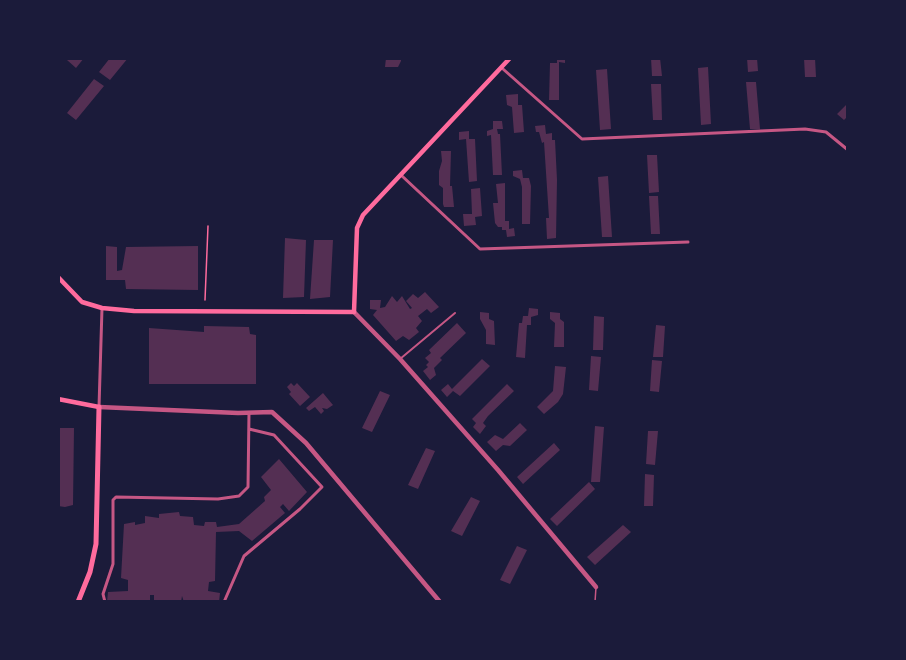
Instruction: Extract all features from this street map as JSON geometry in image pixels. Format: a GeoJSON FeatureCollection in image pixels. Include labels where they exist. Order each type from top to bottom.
{"type":"FeatureCollection","features":[{"type":"Feature","properties":{"kind":"main road"},"geometry":{"type":"LineString","coordinates":[[58,277],[82,303],[102,308],[134,311],[354,312],[357,228],[363,215],[503,69],[510,58]]}},
{"type":"Feature","properties":{"kind":"main road"},"geometry":{"type":"LineString","coordinates":[[58,399],[99,407],[96,544],[90,572],[78,602]]}},
{"type":"Feature","properties":{"kind":"street"},"geometry":{"type":"LineString","coordinates":[[503,69],[582,139],[804,129],[826,132],[848,150]]}},
{"type":"Feature","properties":{"kind":"street"},"geometry":{"type":"LineString","coordinates":[[402,176],[480,249],[688,242]]}},
{"type":"Feature","properties":{"kind":"street"},"geometry":{"type":"LineString","coordinates":[[102,308],[99,407],[272,412],[298,436],[440,602]]}},
{"type":"Feature","properties":{"kind":"street"},"geometry":{"type":"LineString","coordinates":[[354,312],[400,359],[596,587]]}},
{"type":"Feature","properties":{"kind":"street"},"geometry":{"type":"LineString","coordinates":[[400,359],[455,313]]}},
{"type":"Feature","properties":{"kind":"street"},"geometry":{"type":"LineString","coordinates":[[105,602],[103,594],[113,564],[111,551],[113,500],[117,497],[218,499],[239,496],[248,487],[249,413]]}},
{"type":"Feature","properties":{"kind":"street"},"geometry":{"type":"LineString","coordinates":[[224,602],[244,556],[300,509],[321,487],[274,435],[249,429]]}},
{"type":"Feature","properties":{"kind":"lane"},"geometry":{"type":"LineString","coordinates":[[595,602],[596,587]]}},
{"type":"Feature","properties":{"kind":"path"},"geometry":{"type":"LineString","coordinates":[[205,300],[208,226]]}},
{"type":"Feature","properties":{"kind":"building"},"geometry":{"type":"Polygon","coordinates":[[[84,58],[76,68],[67,60],[84,58]]]}},
{"type":"Feature","properties":{"kind":"building"},"geometry":{"type":"Polygon","coordinates":[[[110,58],[128,58],[110,80],[99,72],[110,58]]]}},
{"type":"Feature","properties":{"kind":"building"},"geometry":{"type":"Polygon","coordinates":[[[386,58],[401,58],[401,61],[398,67],[385,67],[386,58]]]}},
{"type":"Feature","properties":{"kind":"building"},"geometry":{"type":"Polygon","coordinates":[[[557,58],[565,58],[565,63],[559,62],[559,100],[549,100],[550,63],[557,63],[557,58]]]}},
{"type":"Feature","properties":{"kind":"building"},"geometry":{"type":"Polygon","coordinates":[[[651,58],[660,58],[662,76],[652,76],[651,58]]]}},
{"type":"Feature","properties":{"kind":"building"},"geometry":{"type":"Polygon","coordinates":[[[747,58],[757,58],[758,71],[748,72],[747,58]]]}},
{"type":"Feature","properties":{"kind":"building"},"geometry":{"type":"Polygon","coordinates":[[[804,58],[815,58],[816,77],[805,77],[804,58]]]}},
{"type":"Feature","properties":{"kind":"building"},"geometry":{"type":"Polygon","coordinates":[[[708,67],[711,124],[701,125],[698,68],[708,67]]]}},
{"type":"Feature","properties":{"kind":"building"},"geometry":{"type":"Polygon","coordinates":[[[607,69],[611,129],[600,130],[596,70],[607,69]]]}},
{"type":"Feature","properties":{"kind":"building"},"geometry":{"type":"Polygon","coordinates":[[[94,79],[104,86],[76,120],[67,113],[94,79]]]}},
{"type":"Feature","properties":{"kind":"building"},"geometry":{"type":"Polygon","coordinates":[[[746,82],[756,82],[760,129],[750,129],[746,82]]]}},
{"type":"Feature","properties":{"kind":"building"},"geometry":{"type":"Polygon","coordinates":[[[651,84],[661,84],[662,120],[653,120],[651,84]]]}},
{"type":"Feature","properties":{"kind":"building"},"geometry":{"type":"Polygon","coordinates":[[[518,94],[518,105],[522,105],[524,132],[514,133],[512,107],[507,105],[506,95],[518,94]]]}},
{"type":"Feature","properties":{"kind":"building"},"geometry":{"type":"Polygon","coordinates":[[[848,103],[848,116],[844,120],[837,114],[848,103]]]}},
{"type":"Feature","properties":{"kind":"building"},"geometry":{"type":"Polygon","coordinates":[[[493,121],[502,121],[503,129],[497,129],[500,134],[502,175],[493,175],[491,135],[487,136],[487,131],[493,129],[493,121]]]}},
{"type":"Feature","properties":{"kind":"building"},"geometry":{"type":"Polygon","coordinates":[[[545,125],[546,134],[552,133],[552,140],[555,140],[557,180],[556,238],[547,239],[546,218],[549,218],[544,142],[542,143],[535,126],[545,125]]]}},
{"type":"Feature","properties":{"kind":"building"},"geometry":{"type":"Polygon","coordinates":[[[469,131],[469,139],[475,139],[477,181],[469,182],[466,139],[459,140],[459,132],[469,131]]]}},
{"type":"Feature","properties":{"kind":"building"},"geometry":{"type":"Polygon","coordinates":[[[441,151],[451,151],[450,186],[452,186],[454,207],[444,207],[443,204],[443,188],[439,185],[441,151]]]}},
{"type":"Feature","properties":{"kind":"building"},"geometry":{"type":"Polygon","coordinates":[[[647,155],[657,155],[659,192],[649,193],[647,155]]]}},
{"type":"Feature","properties":{"kind":"building"},"geometry":{"type":"Polygon","coordinates":[[[522,170],[523,178],[529,178],[531,186],[530,224],[522,224],[522,187],[520,179],[513,176],[513,171],[522,170]]]}},
{"type":"Feature","properties":{"kind":"building"},"geometry":{"type":"Polygon","coordinates":[[[608,176],[612,237],[602,237],[598,177],[608,176]]]}},
{"type":"Feature","properties":{"kind":"building"},"geometry":{"type":"Polygon","coordinates":[[[505,183],[505,221],[509,221],[509,229],[514,228],[515,236],[507,237],[506,230],[502,230],[502,227],[498,227],[495,223],[493,203],[498,203],[496,184],[505,183]]]}},
{"type":"Feature","properties":{"kind":"building"},"geometry":{"type":"Polygon","coordinates":[[[480,188],[482,216],[475,217],[476,225],[464,226],[463,214],[472,214],[471,189],[480,188]]]}},
{"type":"Feature","properties":{"kind":"building"},"geometry":{"type":"Polygon","coordinates":[[[649,196],[658,196],[660,234],[651,234],[649,196]]]}},
{"type":"Feature","properties":{"kind":"building"},"geometry":{"type":"Polygon","coordinates":[[[285,238],[306,240],[304,297],[283,298],[285,238]]]}},
{"type":"Feature","properties":{"kind":"building"},"geometry":{"type":"Polygon","coordinates":[[[314,240],[333,240],[330,297],[310,299],[314,240]]]}},
{"type":"Feature","properties":{"kind":"building"},"geometry":{"type":"Polygon","coordinates":[[[106,246],[117,247],[117,271],[122,270],[126,247],[198,246],[198,290],[126,289],[125,280],[106,280],[106,246]]]}},
{"type":"Feature","properties":{"kind":"building"},"geometry":{"type":"Polygon","coordinates":[[[425,292],[439,307],[431,313],[427,309],[418,316],[422,321],[416,328],[419,332],[409,340],[403,336],[396,341],[373,315],[377,310],[370,309],[370,300],[381,300],[380,308],[385,307],[392,296],[397,302],[402,296],[410,309],[412,308],[406,301],[413,294],[418,298],[425,292]]]}},
{"type":"Feature","properties":{"kind":"building"},"geometry":{"type":"Polygon","coordinates":[[[529,308],[538,309],[538,315],[531,317],[531,325],[527,325],[525,358],[516,357],[519,323],[522,323],[523,316],[528,316],[529,308]]]}},
{"type":"Feature","properties":{"kind":"building"},"geometry":{"type":"Polygon","coordinates":[[[480,312],[489,313],[489,319],[494,321],[495,345],[486,344],[486,330],[480,319],[480,312]]]}},
{"type":"Feature","properties":{"kind":"building"},"geometry":{"type":"Polygon","coordinates":[[[550,312],[560,313],[560,319],[564,322],[564,347],[554,347],[555,323],[550,319],[550,312]]]}},
{"type":"Feature","properties":{"kind":"building"},"geometry":{"type":"Polygon","coordinates":[[[594,316],[604,317],[603,350],[593,350],[594,316]]]}},
{"type":"Feature","properties":{"kind":"building"},"geometry":{"type":"Polygon","coordinates":[[[457,323],[466,333],[440,358],[442,360],[434,368],[436,375],[430,380],[423,371],[428,367],[426,365],[429,362],[425,358],[431,353],[429,350],[457,323]]]}},
{"type":"Feature","properties":{"kind":"building"},"geometry":{"type":"Polygon","coordinates":[[[656,325],[665,326],[663,357],[653,357],[656,325]]]}},
{"type":"Feature","properties":{"kind":"building"},"geometry":{"type":"Polygon","coordinates":[[[204,326],[249,327],[250,334],[256,335],[256,384],[149,384],[149,328],[204,332],[204,326]]]}},
{"type":"Feature","properties":{"kind":"building"},"geometry":{"type":"Polygon","coordinates":[[[591,356],[601,357],[598,391],[589,390],[591,356]]]}},
{"type":"Feature","properties":{"kind":"building"},"geometry":{"type":"Polygon","coordinates":[[[482,359],[490,366],[460,396],[453,391],[447,397],[441,390],[448,384],[452,389],[482,359]]]}},
{"type":"Feature","properties":{"kind":"building"},"geometry":{"type":"Polygon","coordinates":[[[652,360],[662,361],[659,392],[650,391],[652,360]]]}},
{"type":"Feature","properties":{"kind":"building"},"geometry":{"type":"Polygon","coordinates":[[[555,366],[566,367],[563,394],[558,402],[544,414],[537,407],[553,391],[555,366]]]}},
{"type":"Feature","properties":{"kind":"building"},"geometry":{"type":"Polygon","coordinates":[[[291,383],[294,386],[297,383],[310,397],[300,406],[289,394],[291,392],[287,387],[291,383]]]}},
{"type":"Feature","properties":{"kind":"building"},"geometry":{"type":"Polygon","coordinates":[[[507,384],[514,391],[488,416],[483,423],[486,426],[480,434],[473,427],[476,423],[472,419],[507,384]]]}},
{"type":"Feature","properties":{"kind":"building"},"geometry":{"type":"Polygon","coordinates":[[[380,391],[390,395],[372,432],[362,428],[380,391]]]}},
{"type":"Feature","properties":{"kind":"building"},"geometry":{"type":"Polygon","coordinates":[[[323,393],[333,405],[327,409],[322,408],[324,411],[321,414],[315,407],[309,411],[306,408],[323,393]]]}},
{"type":"Feature","properties":{"kind":"building"},"geometry":{"type":"Polygon","coordinates":[[[520,423],[527,430],[510,446],[503,445],[496,451],[487,442],[495,435],[503,439],[520,423]]]}},
{"type":"Feature","properties":{"kind":"building"},"geometry":{"type":"Polygon","coordinates":[[[595,426],[604,427],[600,482],[591,482],[595,426]]]}},
{"type":"Feature","properties":{"kind":"building"},"geometry":{"type":"Polygon","coordinates":[[[58,428],[74,428],[73,505],[65,507],[58,506],[58,428]]]}},
{"type":"Feature","properties":{"kind":"building"},"geometry":{"type":"Polygon","coordinates":[[[648,431],[658,431],[655,465],[646,464],[648,431]]]}},
{"type":"Feature","properties":{"kind":"building"},"geometry":{"type":"Polygon","coordinates":[[[554,443],[560,450],[523,484],[517,477],[554,443]]]}},
{"type":"Feature","properties":{"kind":"building"},"geometry":{"type":"Polygon","coordinates":[[[426,448],[435,451],[418,489],[408,485],[426,448]]]}},
{"type":"Feature","properties":{"kind":"building"},"geometry":{"type":"Polygon","coordinates":[[[279,459],[307,492],[289,511],[283,504],[280,507],[285,513],[252,541],[239,531],[216,532],[215,581],[209,582],[208,591],[220,593],[219,602],[184,602],[182,596],[181,602],[154,602],[154,595],[150,595],[150,602],[107,602],[108,592],[128,591],[128,580],[121,578],[124,524],[145,523],[145,516],[159,518],[159,514],[179,512],[180,516],[193,517],[194,525],[204,526],[205,522],[216,522],[217,527],[239,524],[265,501],[264,497],[271,490],[261,477],[279,459]]]}},
{"type":"Feature","properties":{"kind":"building"},"geometry":{"type":"Polygon","coordinates":[[[645,474],[654,475],[653,506],[644,506],[645,474]]]}},
{"type":"Feature","properties":{"kind":"building"},"geometry":{"type":"Polygon","coordinates":[[[589,482],[595,489],[557,526],[550,519],[589,482]]]}},
{"type":"Feature","properties":{"kind":"building"},"geometry":{"type":"Polygon","coordinates":[[[471,497],[480,501],[462,536],[451,531],[471,497]]]}},
{"type":"Feature","properties":{"kind":"building"},"geometry":{"type":"Polygon","coordinates":[[[623,525],[631,532],[595,565],[587,557],[623,525]]]}},
{"type":"Feature","properties":{"kind":"building"},"geometry":{"type":"Polygon","coordinates":[[[517,546],[527,550],[510,584],[500,580],[517,546]]]}}]}
